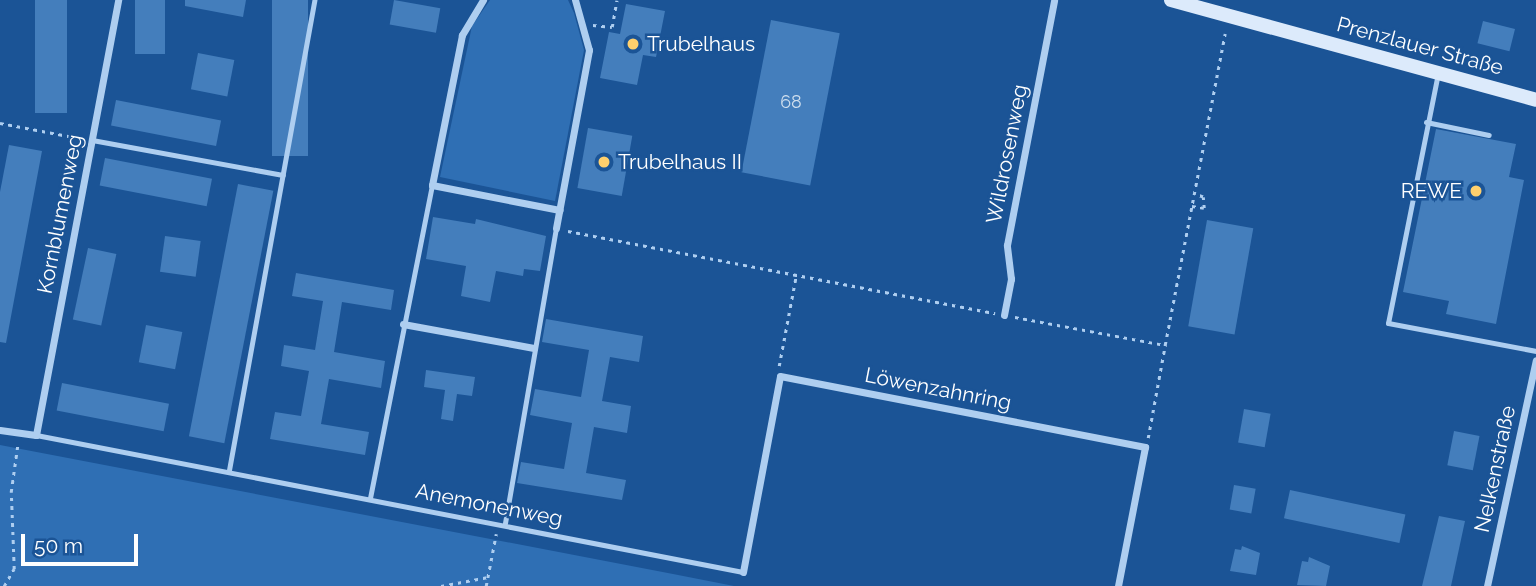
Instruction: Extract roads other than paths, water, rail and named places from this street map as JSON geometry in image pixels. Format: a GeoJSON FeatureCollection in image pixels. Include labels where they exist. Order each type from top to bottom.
{"type":"FeatureCollection","features":[{"type":"Feature","properties":{"kind":"main road","name":"Prenzlauer Straße"},"geometry":{"type":"LineString","coordinates":[[1171,0],[1536,100]]}},
{"type":"Feature","properties":{"kind":"street","name":"Kornblumenweg"},"geometry":{"type":"LineString","coordinates":[[36,435],[118,0]]}},
{"type":"Feature","properties":{"kind":"street"},"geometry":{"type":"LineString","coordinates":[[483,0],[462,35],[432,185],[559,210]]}},
{"type":"Feature","properties":{"kind":"street"},"geometry":{"type":"LineString","coordinates":[[556,228],[589,50],[575,0]]}},
{"type":"Feature","properties":{"kind":"street","name":"Wildrosenweg"},"geometry":{"type":"LineString","coordinates":[[1004,315],[1011,279],[1007,245],[1054,0]]}},
{"type":"Feature","properties":{"kind":"street"},"geometry":{"type":"LineString","coordinates":[[403,324],[534,348]]}},
{"type":"Feature","properties":{"kind":"street","name":"Nelkenstraße"},"geometry":{"type":"LineString","coordinates":[[1487,586],[1536,360]]}},
{"type":"Feature","properties":{"kind":"street","name":"Löwenzahnring"},"geometry":{"type":"LineString","coordinates":[[743,572],[780,376],[1145,447],[1118,586]]}},
{"type":"Feature","properties":{"kind":"street"},"geometry":{"type":"LineString","coordinates":[[0,430],[36,435]]}},
{"type":"Feature","properties":{"kind":"lane"},"geometry":{"type":"LineString","coordinates":[[229,470],[314,0]]}},
{"type":"Feature","properties":{"kind":"lane"},"geometry":{"type":"LineString","coordinates":[[1438,73],[1426,122],[1388,323],[1536,351]]}},
{"type":"Feature","properties":{"kind":"lane"},"geometry":{"type":"LineString","coordinates":[[1426,122],[1489,135]]}},
{"type":"Feature","properties":{"kind":"lane"},"geometry":{"type":"LineString","coordinates":[[92,140],[284,175]]}},
{"type":"Feature","properties":{"kind":"lane"},"geometry":{"type":"LineString","coordinates":[[370,498],[432,185]]}},
{"type":"Feature","properties":{"kind":"lane"},"geometry":{"type":"LineString","coordinates":[[502,522],[556,228]]}},
{"type":"Feature","properties":{"kind":"lane","name":"Anemonenweg"},"geometry":{"type":"LineString","coordinates":[[36,435],[502,522],[743,572]]}},
{"type":"Feature","properties":{"kind":"place","name":"Trubelhaus"},"geometry":{"type":"Point","coordinates":[633,44]}},
{"type":"Feature","properties":{"kind":"place","name":"Trubelhaus II"},"geometry":{"type":"Point","coordinates":[604,162]}},
{"type":"Feature","properties":{"kind":"place","name":"REWE"},"geometry":{"type":"Point","coordinates":[1476,191]}}]}
